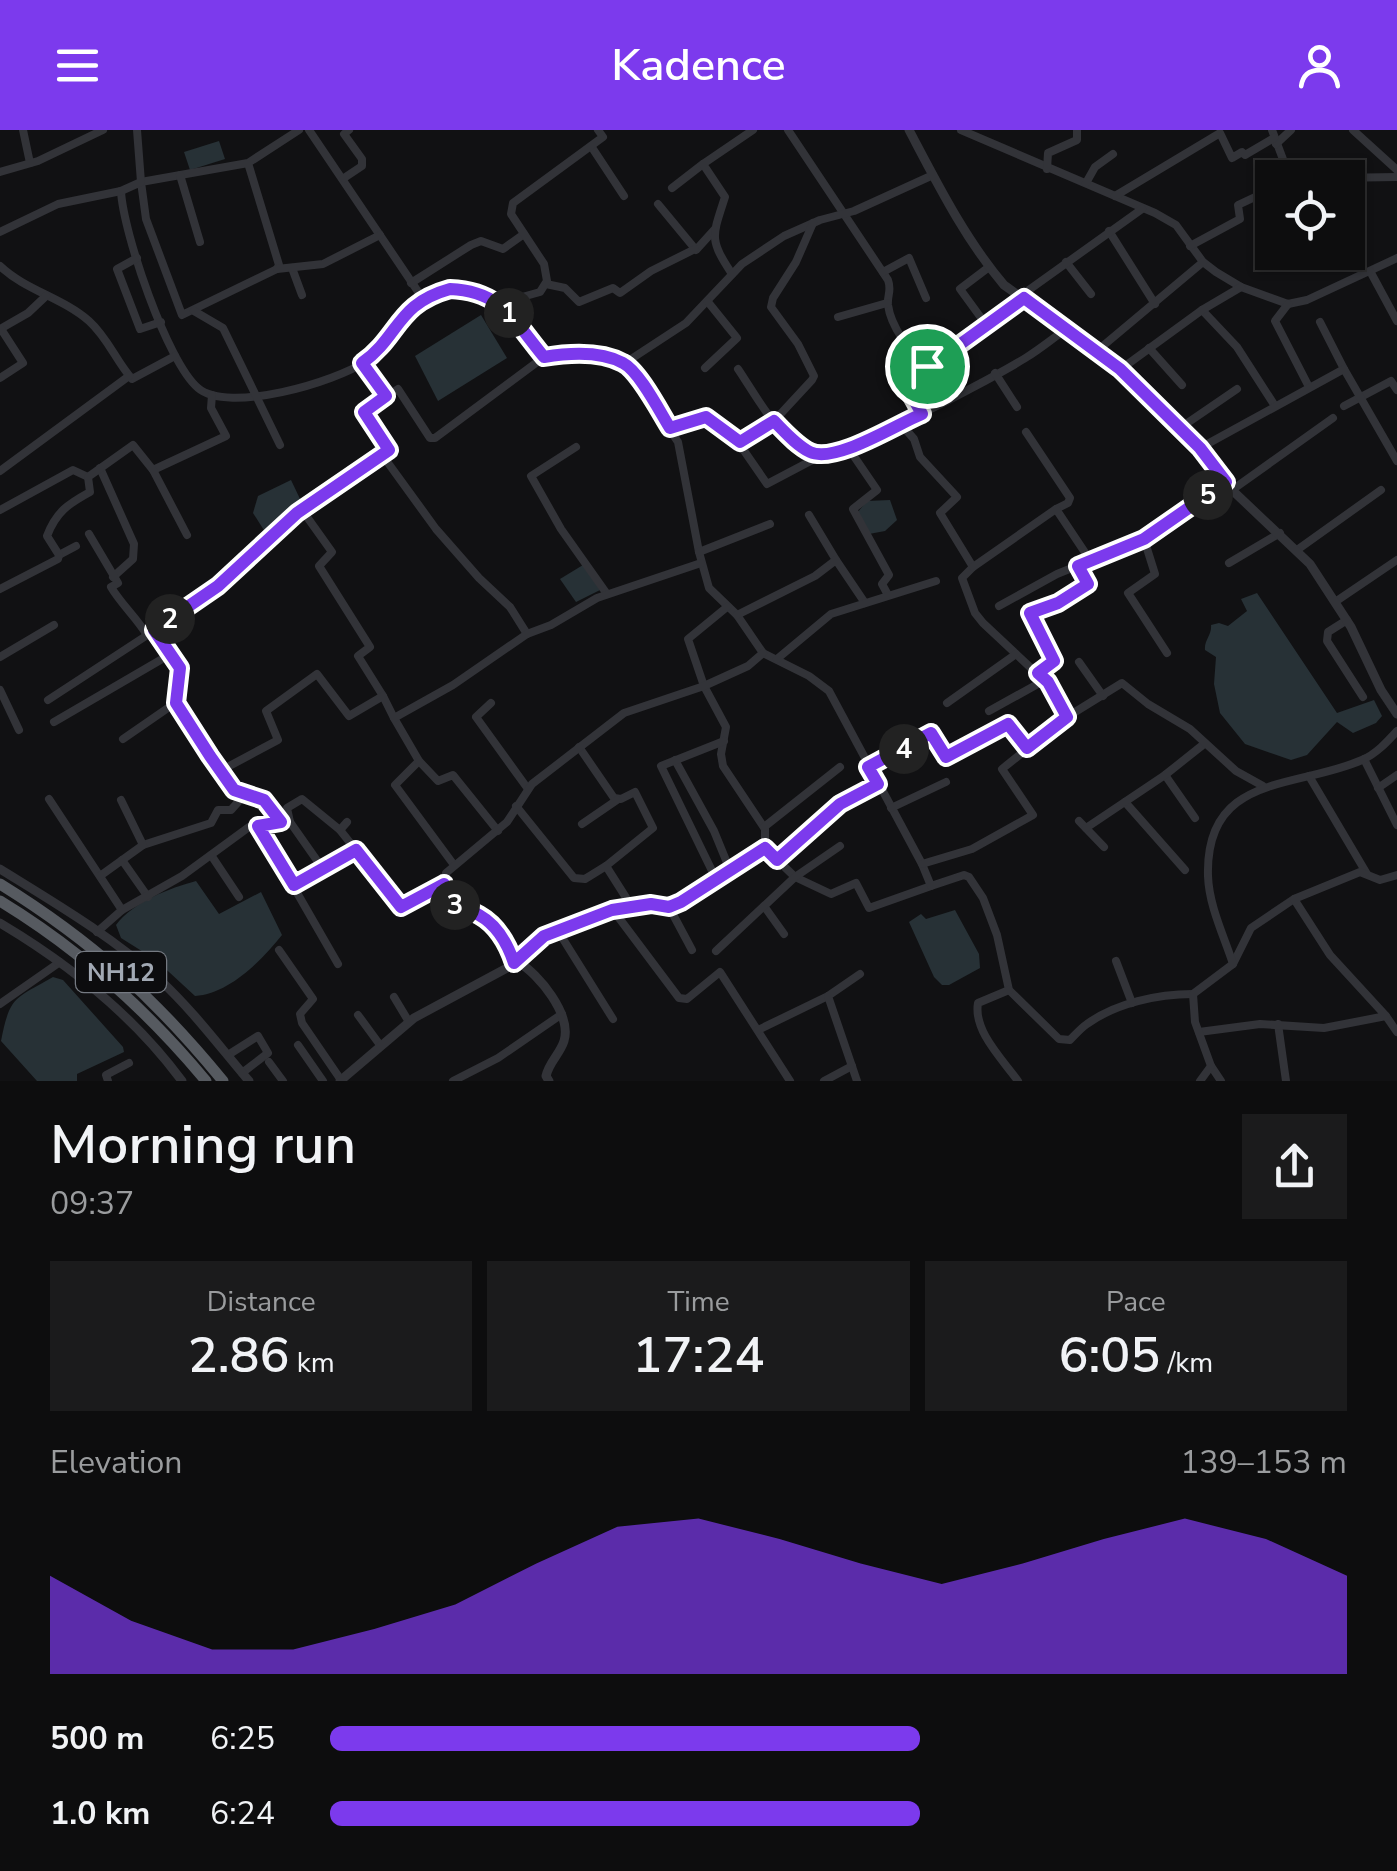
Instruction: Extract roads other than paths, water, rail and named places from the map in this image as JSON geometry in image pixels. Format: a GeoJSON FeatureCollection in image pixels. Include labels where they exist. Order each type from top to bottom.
{"type":"FeatureCollection","features":[{"type":"Feature","properties":{"kind":"highway","name":"NH12"},"geometry":{"type":"LineString","coordinates":[[0,884],[47,914],[120,971],[158,1005],[223,1081]]}},
{"type":"Feature","properties":{"kind":"highway","name":"NH12"},"geometry":{"type":"LineString","coordinates":[[0,901],[107,979],[155,1022],[206,1081]]}},
{"type":"Feature","properties":{"kind":"street"},"geometry":{"type":"LineString","coordinates":[[23,130],[30,163]]}},
{"type":"Feature","properties":{"kind":"street"},"geometry":{"type":"LineString","coordinates":[[0,172],[103,130]]}},
{"type":"Feature","properties":{"kind":"street"},"geometry":{"type":"LineString","coordinates":[[137,130],[146,219],[182,314],[278,270],[323,264],[380,235]]}},
{"type":"Feature","properties":{"kind":"street"},"geometry":{"type":"LineString","coordinates":[[0,232],[58,204],[122,191],[141,182],[248,163],[300,130]]}},
{"type":"Feature","properties":{"kind":"street"},"geometry":{"type":"LineString","coordinates":[[310,130],[423,299]]}},
{"type":"Feature","properties":{"kind":"street"},"geometry":{"type":"LineString","coordinates":[[344,178],[362,166],[362,159],[344,134],[349,130]]}},
{"type":"Feature","properties":{"kind":"street"},"geometry":{"type":"LineString","coordinates":[[504,306],[516,298],[540,292],[546,284],[544,264],[512,214],[513,203],[603,137],[598,130]]}},
{"type":"Feature","properties":{"kind":"street"},"geometry":{"type":"LineString","coordinates":[[672,188],[752,130]]}},
{"type":"Feature","properties":{"kind":"street"},"geometry":{"type":"LineString","coordinates":[[788,130],[883,272],[891,289],[888,303],[899,334],[927,366]]}},
{"type":"Feature","properties":{"kind":"street"},"geometry":{"type":"LineString","coordinates":[[908,130],[989,267],[1021,298],[1120,369],[1200,448],[1229,486],[1297,550],[1346,620],[1397,714]]}},
{"type":"Feature","properties":{"kind":"street"},"geometry":{"type":"LineString","coordinates":[[960,130],[1176,225],[1203,262],[1241,286],[1288,304],[1307,300],[1397,258]]}},
{"type":"Feature","properties":{"kind":"street"},"geometry":{"type":"LineString","coordinates":[[1047,169],[1048,153],[1077,140],[1078,130]]}},
{"type":"Feature","properties":{"kind":"street"},"geometry":{"type":"LineString","coordinates":[[1115,196],[1220,133],[1232,158],[1291,130]]}},
{"type":"Feature","properties":{"kind":"street"},"geometry":{"type":"LineString","coordinates":[[1354,130],[1397,174]]}},
{"type":"Feature","properties":{"kind":"street"},"geometry":{"type":"LineString","coordinates":[[591,146],[624,196]]}},
{"type":"Feature","properties":{"kind":"street"},"geometry":{"type":"LineString","coordinates":[[1086,183],[1096,167],[1113,154]]}},
{"type":"Feature","properties":{"kind":"street"},"geometry":{"type":"LineString","coordinates":[[248,163],[278,270]]}},
{"type":"Feature","properties":{"kind":"street"},"geometry":{"type":"LineString","coordinates":[[703,164],[725,197],[715,229],[715,248],[732,274]]}},
{"type":"Feature","properties":{"kind":"street"},"geometry":{"type":"LineString","coordinates":[[1365,176],[1397,174]]}},
{"type":"Feature","properties":{"kind":"street"},"geometry":{"type":"LineString","coordinates":[[625,363],[686,323],[732,274],[770,244],[933,175]]}},
{"type":"Feature","properties":{"kind":"street"},"geometry":{"type":"LineString","coordinates":[[180,176],[200,242]]}},
{"type":"Feature","properties":{"kind":"street"},"geometry":{"type":"LineString","coordinates":[[122,191],[126,227],[175,356],[198,389],[212,396],[257,396],[302,387],[362,363],[376,352],[402,316],[423,299],[450,289],[472,290],[504,306],[544,357]]}},
{"type":"Feature","properties":{"kind":"street"},"geometry":{"type":"LineString","coordinates":[[1190,246],[1240,219],[1238,204],[1255,197]]}},
{"type":"Feature","properties":{"kind":"street"},"geometry":{"type":"LineString","coordinates":[[658,204],[695,249]]}},
{"type":"Feature","properties":{"kind":"street"},"geometry":{"type":"LineString","coordinates":[[922,414],[903,380],[987,326],[1066,262],[1142,209]]}},
{"type":"Feature","properties":{"kind":"street"},"geometry":{"type":"LineString","coordinates":[[738,442],[774,421],[795,402],[814,376],[798,344],[770,307],[813,223]]}},
{"type":"Feature","properties":{"kind":"street"},"geometry":{"type":"LineString","coordinates":[[546,284],[566,288],[580,302],[613,288],[620,293],[666,262],[695,249],[715,229]]}},
{"type":"Feature","properties":{"kind":"street"},"geometry":{"type":"LineString","coordinates":[[1109,231],[1155,304]]}},
{"type":"Feature","properties":{"kind":"street"},"geometry":{"type":"LineString","coordinates":[[412,283],[471,245],[481,241],[503,249],[524,234]]}},
{"type":"Feature","properties":{"kind":"street"},"geometry":{"type":"LineString","coordinates":[[137,258],[117,269],[140,330],[161,322]]}},
{"type":"Feature","properties":{"kind":"street"},"geometry":{"type":"LineString","coordinates":[[883,272],[909,258],[926,298]]}},
{"type":"Feature","properties":{"kind":"street"},"geometry":{"type":"LineString","coordinates":[[1066,262],[1091,294]]}},
{"type":"Feature","properties":{"kind":"street"},"geometry":{"type":"LineString","coordinates":[[1098,350],[1203,262]]}},
{"type":"Feature","properties":{"kind":"street"},"geometry":{"type":"LineString","coordinates":[[0,266],[87,319],[129,376],[138,379],[175,356]]}},
{"type":"Feature","properties":{"kind":"street"},"geometry":{"type":"LineString","coordinates":[[960,289],[989,267]]}},
{"type":"Feature","properties":{"kind":"street"},"geometry":{"type":"LineString","coordinates":[[292,268],[302,294]]}},
{"type":"Feature","properties":{"kind":"street"},"geometry":{"type":"LineString","coordinates":[[1370,270],[1397,320]]}},
{"type":"Feature","properties":{"kind":"street"},"geometry":{"type":"LineString","coordinates":[[953,277],[987,326]]}},
{"type":"Feature","properties":{"kind":"street"},"geometry":{"type":"LineString","coordinates":[[1120,369],[1241,286]]}},
{"type":"Feature","properties":{"kind":"street"},"geometry":{"type":"LineString","coordinates":[[0,378],[22,363],[0,329],[28,313],[46,296]]}},
{"type":"Feature","properties":{"kind":"street"},"geometry":{"type":"LineString","coordinates":[[705,368],[737,338],[708,302]]}},
{"type":"Feature","properties":{"kind":"street"},"geometry":{"type":"LineString","coordinates":[[838,317],[888,303]]}},
{"type":"Feature","properties":{"kind":"street"},"geometry":{"type":"LineString","coordinates":[[1288,304],[1275,321],[1309,387]]}},
{"type":"Feature","properties":{"kind":"street"},"geometry":{"type":"LineString","coordinates":[[194,310],[223,328],[280,444]]}},
{"type":"Feature","properties":{"kind":"street"},"geometry":{"type":"LineString","coordinates":[[1202,310],[1237,347],[1275,406]]}},
{"type":"Feature","properties":{"kind":"street"},"geometry":{"type":"LineString","coordinates":[[1320,322],[1397,462]]}},
{"type":"Feature","properties":{"kind":"street"},"geometry":{"type":"LineString","coordinates":[[670,428],[706,417],[738,442],[767,484],[822,455],[849,449],[922,414],[1027,358],[1064,330]]}},
{"type":"Feature","properties":{"kind":"street"},"geometry":{"type":"LineString","coordinates":[[1148,348],[1182,386]]}},
{"type":"Feature","properties":{"kind":"street"},"geometry":{"type":"LineString","coordinates":[[48,700],[218,586],[280,526],[383,456],[389,450],[364,412],[386,396],[398,389],[430,438],[436,438],[544,357],[597,356],[625,363],[678,442],[709,588],[736,614],[763,653],[829,691],[931,886]]}},
{"type":"Feature","properties":{"kind":"street"},"geometry":{"type":"LineString","coordinates":[[362,363],[386,396]]}},
{"type":"Feature","properties":{"kind":"street"},"geometry":{"type":"LineString","coordinates":[[738,369],[774,421],[809,452],[822,455]]}},
{"type":"Feature","properties":{"kind":"street"},"geometry":{"type":"LineString","coordinates":[[1200,448],[1344,369]]}},
{"type":"Feature","properties":{"kind":"street"},"geometry":{"type":"LineString","coordinates":[[996,373],[1017,408]]}},
{"type":"Feature","properties":{"kind":"street"},"geometry":{"type":"LineString","coordinates":[[0,471],[129,376]]}},
{"type":"Feature","properties":{"kind":"street"},"geometry":{"type":"LineString","coordinates":[[1344,406],[1391,381],[1397,390]]}},
{"type":"Feature","properties":{"kind":"street"},"geometry":{"type":"LineString","coordinates":[[1180,428],[1237,389]]}},
{"type":"Feature","properties":{"kind":"street"},"geometry":{"type":"LineString","coordinates":[[154,470],[226,436],[211,408],[212,396]]}},
{"type":"Feature","properties":{"kind":"street"},"geometry":{"type":"LineString","coordinates":[[999,606],[1090,560],[1144,539],[1334,418]]}},
{"type":"Feature","properties":{"kind":"street"},"geometry":{"type":"LineString","coordinates":[[900,423],[914,438],[920,457],[958,497],[940,513],[973,566]]}},
{"type":"Feature","properties":{"kind":"street"},"geometry":{"type":"LineString","coordinates":[[1026,432],[1070,498],[1068,503],[973,566],[962,578],[975,613],[1045,680],[1067,717]]}},
{"type":"Feature","properties":{"kind":"street"},"geometry":{"type":"LineString","coordinates":[[88,477],[133,445],[154,470],[187,535]]}},
{"type":"Feature","properties":{"kind":"street"},"geometry":{"type":"LineString","coordinates":[[576,446],[531,476],[561,530],[607,594]]}},
{"type":"Feature","properties":{"kind":"street"},"geometry":{"type":"LineString","coordinates":[[849,449],[877,490],[853,509],[888,575],[882,584],[888,595]]}},
{"type":"Feature","properties":{"kind":"street"},"geometry":{"type":"LineString","coordinates":[[383,456],[436,529],[510,607],[527,634]]}},
{"type":"Feature","properties":{"kind":"street"},"geometry":{"type":"LineString","coordinates":[[100,468],[134,544],[133,559],[113,578]]}},
{"type":"Feature","properties":{"kind":"street"},"geometry":{"type":"LineString","coordinates":[[0,510],[73,470],[88,477]]}},
{"type":"Feature","properties":{"kind":"street"},"geometry":{"type":"LineString","coordinates":[[59,555],[47,536],[54,516],[90,492],[88,477]]}},
{"type":"Feature","properties":{"kind":"street"},"geometry":{"type":"LineString","coordinates":[[1297,550],[1381,490]]}},
{"type":"Feature","properties":{"kind":"street"},"geometry":{"type":"LineString","coordinates":[[1056,509],[1090,560]]}},
{"type":"Feature","properties":{"kind":"street"},"geometry":{"type":"LineString","coordinates":[[302,510],[332,552],[319,566],[370,647],[358,656],[419,761],[438,781],[453,775],[498,831]]}},
{"type":"Feature","properties":{"kind":"street"},"geometry":{"type":"LineString","coordinates":[[809,515],[865,603]]}},
{"type":"Feature","properties":{"kind":"street"},"geometry":{"type":"LineString","coordinates":[[699,552],[770,524]]}},
{"type":"Feature","properties":{"kind":"street"},"geometry":{"type":"LineString","coordinates":[[1229,562],[1280,533]]}},
{"type":"Feature","properties":{"kind":"street"},"geometry":{"type":"LineString","coordinates":[[90,534],[118,584],[111,587],[119,601],[180,668],[176,703],[220,771],[234,790],[264,800],[323,869]]}},
{"type":"Feature","properties":{"kind":"street"},"geometry":{"type":"LineString","coordinates":[[1144,539],[1156,570],[1128,594],[1167,653]]}},
{"type":"Feature","properties":{"kind":"street"},"geometry":{"type":"LineString","coordinates":[[0,589],[76,546]]}},
{"type":"Feature","properties":{"kind":"street"},"geometry":{"type":"LineString","coordinates":[[736,614],[815,576],[836,560]]}},
{"type":"Feature","properties":{"kind":"street"},"geometry":{"type":"LineString","coordinates":[[1334,602],[1397,560]]}},
{"type":"Feature","properties":{"kind":"street"},"geometry":{"type":"LineString","coordinates":[[394,718],[527,634],[552,626],[607,594],[701,563]]}},
{"type":"Feature","properties":{"kind":"street"},"geometry":{"type":"LineString","coordinates":[[1038,673],[1054,661],[1030,613],[1058,603],[1088,584],[1078,566]]}},
{"type":"Feature","properties":{"kind":"street"},"geometry":{"type":"LineString","coordinates":[[777,658],[831,614],[936,581]]}},
{"type":"Feature","properties":{"kind":"street"},"geometry":{"type":"LineString","coordinates":[[727,607],[688,640],[704,686],[726,727],[724,766],[764,828],[765,848],[795,876],[831,894],[856,884],[869,908],[964,876],[975,884],[998,935],[1008,990],[1060,1039],[1070,1040],[1086,1024],[1132,1003],[1172,994],[1193,994],[1233,964],[1251,928],[1294,899],[1360,872],[1380,880],[1397,875]]}},
{"type":"Feature","properties":{"kind":"street"},"geometry":{"type":"LineString","coordinates":[[1346,620],[1328,632],[1327,641],[1363,697]]}},
{"type":"Feature","properties":{"kind":"street"},"geometry":{"type":"LineString","coordinates":[[0,656],[54,625]]}},
{"type":"Feature","properties":{"kind":"street"},"geometry":{"type":"LineString","coordinates":[[549,1081],[548,1066],[564,1044],[562,1014],[542,985],[516,963],[507,942],[481,916],[456,906],[448,898],[446,873],[498,831],[528,789],[632,708],[704,686],[748,666],[763,653]]}},
{"type":"Feature","properties":{"kind":"street"},"geometry":{"type":"LineString","coordinates":[[947,703],[1016,654]]}},
{"type":"Feature","properties":{"kind":"street"},"geometry":{"type":"LineString","coordinates":[[54,722],[169,655]]}},
{"type":"Feature","properties":{"kind":"street"},"geometry":{"type":"LineString","coordinates":[[1079,662],[1103,696]]}},
{"type":"Feature","properties":{"kind":"street"},"geometry":{"type":"LineString","coordinates":[[220,771],[278,740],[266,710],[316,674],[349,716],[383,696]]}},
{"type":"Feature","properties":{"kind":"street"},"geometry":{"type":"LineString","coordinates":[[990,711],[1045,680]]}},
{"type":"Feature","properties":{"kind":"street"},"geometry":{"type":"LineString","coordinates":[[922,864],[972,849],[1033,815],[1002,769],[1067,717],[1122,682],[1148,704],[1190,728],[1236,771],[1263,786]]}},
{"type":"Feature","properties":{"kind":"street"},"geometry":{"type":"LineString","coordinates":[[0,690],[19,730]]}},
{"type":"Feature","properties":{"kind":"street"},"geometry":{"type":"LineString","coordinates":[[124,738],[176,703]]}},
{"type":"Feature","properties":{"kind":"street"},"geometry":{"type":"LineString","coordinates":[[491,703],[478,714],[478,721],[528,789]]}},
{"type":"Feature","properties":{"kind":"street"},"geometry":{"type":"LineString","coordinates":[[868,767],[931,733],[946,757],[1008,724],[1027,748]]}},
{"type":"Feature","properties":{"kind":"street"},"geometry":{"type":"LineString","coordinates":[[1233,964],[1210,895],[1209,860],[1219,825],[1232,804],[1263,786],[1364,760],[1397,731]]}},
{"type":"Feature","properties":{"kind":"street"},"geometry":{"type":"LineString","coordinates":[[716,879],[661,766],[724,740]]}},
{"type":"Feature","properties":{"kind":"street"},"geometry":{"type":"LineString","coordinates":[[1104,847],[1082,824],[1126,802],[1204,744]]}},
{"type":"Feature","properties":{"kind":"street"},"geometry":{"type":"LineString","coordinates":[[579,747],[617,800]]}},
{"type":"Feature","properties":{"kind":"street"},"geometry":{"type":"LineString","coordinates":[[675,760],[714,831],[730,870]]}},
{"type":"Feature","properties":{"kind":"street"},"geometry":{"type":"LineString","coordinates":[[1364,760],[1397,825]]}},
{"type":"Feature","properties":{"kind":"street"},"geometry":{"type":"LineString","coordinates":[[419,761],[395,785],[454,865]]}},
{"type":"Feature","properties":{"kind":"street"},"geometry":{"type":"LineString","coordinates":[[764,828],[840,767]]}},
{"type":"Feature","properties":{"kind":"street"},"geometry":{"type":"LineString","coordinates":[[1165,775],[1195,818]]}},
{"type":"Feature","properties":{"kind":"street"},"geometry":{"type":"LineString","coordinates":[[1378,788],[1397,775]]}},
{"type":"Feature","properties":{"kind":"street"},"geometry":{"type":"LineString","coordinates":[[1310,776],[1367,874]]}},
{"type":"Feature","properties":{"kind":"street"},"geometry":{"type":"LineString","coordinates":[[891,808],[946,782]]}},
{"type":"Feature","properties":{"kind":"street"},"geometry":{"type":"LineString","coordinates":[[777,860],[840,804],[878,784]]}},
{"type":"Feature","properties":{"kind":"street"},"geometry":{"type":"LineString","coordinates":[[516,806],[574,878],[585,879],[606,866],[653,828],[635,792],[582,824]]}},
{"type":"Feature","properties":{"kind":"street"},"geometry":{"type":"LineString","coordinates":[[100,876],[143,845],[211,823],[218,810],[232,810],[246,793]]}},
{"type":"Feature","properties":{"kind":"street"},"geometry":{"type":"LineString","coordinates":[[286,822],[286,808],[302,798],[340,830],[401,907],[444,884]]}},
{"type":"Feature","properties":{"kind":"street"},"geometry":{"type":"LineString","coordinates":[[49,799],[122,910]]}},
{"type":"Feature","properties":{"kind":"street"},"geometry":{"type":"LineString","coordinates":[[121,800],[143,845]]}},
{"type":"Feature","properties":{"kind":"street"},"geometry":{"type":"LineString","coordinates":[[1126,802],[1185,870]]}},
{"type":"Feature","properties":{"kind":"street"},"geometry":{"type":"LineString","coordinates":[[97,932],[122,910],[148,897],[249,827],[286,822]]}},
{"type":"Feature","properties":{"kind":"street"},"geometry":{"type":"LineString","coordinates":[[340,830],[346,822]]}},
{"type":"Feature","properties":{"kind":"street"},"geometry":{"type":"LineString","coordinates":[[258,826],[338,964]]}},
{"type":"Feature","properties":{"kind":"street"},"geometry":{"type":"LineString","coordinates":[[716,951],[795,876],[840,846]]}},
{"type":"Feature","properties":{"kind":"street"},"geometry":{"type":"LineString","coordinates":[[279,950],[313,999],[300,1014],[302,1023],[344,1080],[408,1022],[516,963],[544,936],[612,910],[651,904],[669,907],[765,848]]}},
{"type":"Feature","properties":{"kind":"street"},"geometry":{"type":"LineString","coordinates":[[294,885],[356,850]]}},
{"type":"Feature","properties":{"kind":"street"},"geometry":{"type":"LineString","coordinates":[[211,855],[239,897]]}},
{"type":"Feature","properties":{"kind":"street"},"geometry":{"type":"LineString","coordinates":[[122,860],[148,897]]}},
{"type":"Feature","properties":{"kind":"street"},"geometry":{"type":"LineString","coordinates":[[606,866],[632,907]]}},
{"type":"Feature","properties":{"kind":"street"},"geometry":{"type":"LineString","coordinates":[[0,869],[97,932],[158,978],[246,1077],[268,1053],[258,1036],[228,1055]]}},
{"type":"Feature","properties":{"kind":"street"},"geometry":{"type":"LineString","coordinates":[[1294,899],[1330,955],[1397,1032]]}},
{"type":"Feature","properties":{"kind":"street"},"geometry":{"type":"LineString","coordinates":[[764,906],[784,934]]}},
{"type":"Feature","properties":{"kind":"street"},"geometry":{"type":"LineString","coordinates":[[669,907],[692,950]]}},
{"type":"Feature","properties":{"kind":"street"},"geometry":{"type":"LineString","coordinates":[[612,910],[679,998],[687,999],[720,972],[790,1081]]}},
{"type":"Feature","properties":{"kind":"street"},"geometry":{"type":"LineString","coordinates":[[0,922],[60,962],[137,1029],[182,1081]]}},
{"type":"Feature","properties":{"kind":"street"},"geometry":{"type":"LineString","coordinates":[[558,931],[613,1018]]}},
{"type":"Feature","properties":{"kind":"street"},"geometry":{"type":"LineString","coordinates":[[1116,961],[1132,1003]]}},
{"type":"Feature","properties":{"kind":"street"},"geometry":{"type":"LineString","coordinates":[[0,1004],[60,962]]}},
{"type":"Feature","properties":{"kind":"street"},"geometry":{"type":"LineString","coordinates":[[758,1030],[828,996],[860,974]]}},
{"type":"Feature","properties":{"kind":"street"},"geometry":{"type":"LineString","coordinates":[[1008,990],[978,1004],[977,1018],[1018,1081]]}},
{"type":"Feature","properties":{"kind":"street"},"geometry":{"type":"LineString","coordinates":[[1193,994],[1191,1006],[1199,1032],[1221,1081]]}},
{"type":"Feature","properties":{"kind":"street"},"geometry":{"type":"LineString","coordinates":[[828,996],[858,1081]]}},
{"type":"Feature","properties":{"kind":"street"},"geometry":{"type":"LineString","coordinates":[[394,997],[408,1022]]}},
{"type":"Feature","properties":{"kind":"street"},"geometry":{"type":"LineString","coordinates":[[453,1081],[471,1077],[562,1014]]}},
{"type":"Feature","properties":{"kind":"street"},"geometry":{"type":"LineString","coordinates":[[358,1015],[380,1045]]}},
{"type":"Feature","properties":{"kind":"street"},"geometry":{"type":"LineString","coordinates":[[1199,1032],[1242,1025],[1324,1028],[1386,1016]]}},
{"type":"Feature","properties":{"kind":"street"},"geometry":{"type":"LineString","coordinates":[[1278,1024],[1286,1081]]}},
{"type":"Feature","properties":{"kind":"street"},"geometry":{"type":"LineString","coordinates":[[298,1046],[323,1081]]}},
{"type":"Feature","properties":{"kind":"street"},"geometry":{"type":"LineString","coordinates":[[269,1062],[283,1081]]}},
{"type":"Feature","properties":{"kind":"street"},"geometry":{"type":"LineString","coordinates":[[108,1081],[106,1075],[129,1063]]}},
{"type":"Feature","properties":{"kind":"street"},"geometry":{"type":"LineString","coordinates":[[824,1081],[852,1066]]}},
{"type":"Feature","properties":{"kind":"street"},"geometry":{"type":"LineString","coordinates":[[1200,1081],[1211,1066]]}}]}
